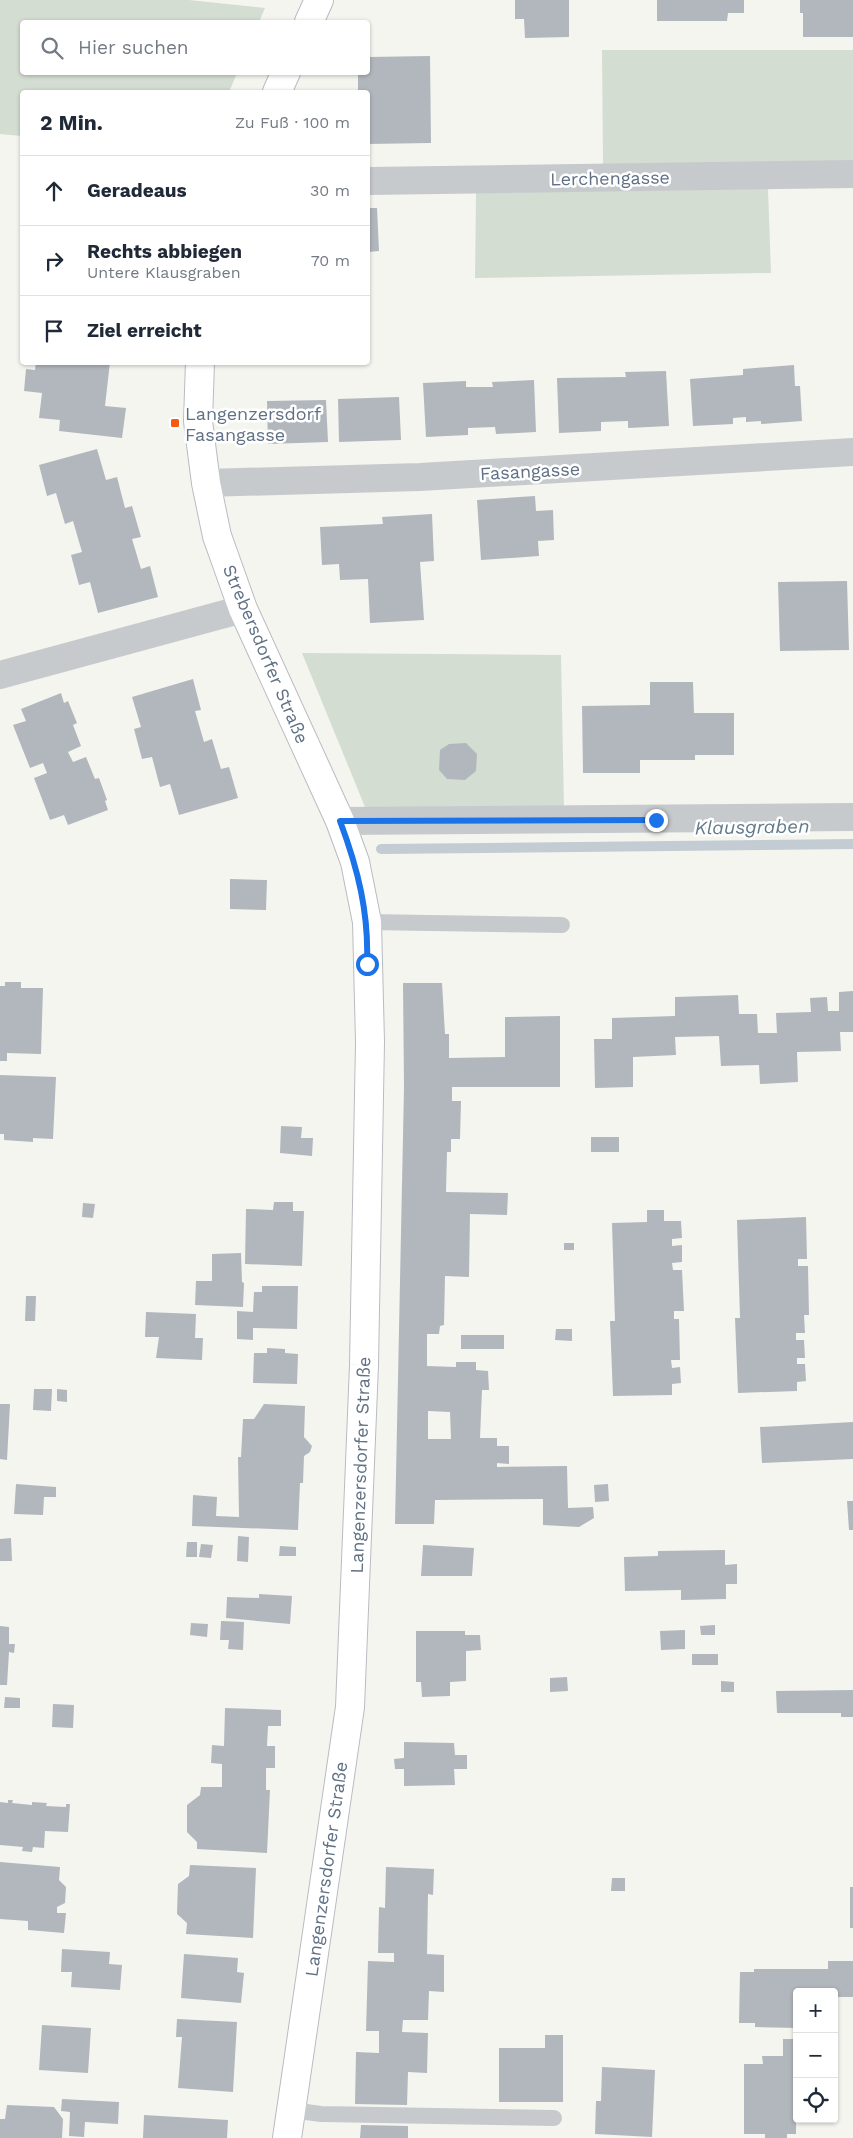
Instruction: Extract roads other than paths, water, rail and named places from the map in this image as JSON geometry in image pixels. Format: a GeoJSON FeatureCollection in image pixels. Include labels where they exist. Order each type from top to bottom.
{"type":"FeatureCollection","features":[{"type":"Feature","properties":{"kind":"main road"},"geometry":{"type":"LineString","coordinates":[[310,20],[319,0]]}},
{"type":"Feature","properties":{"kind":"main road"},"geometry":{"type":"LineString","coordinates":[[278,90],[285,75]]}},
{"type":"Feature","properties":{"kind":"main road","name":"Strebersdorfer Straße"},"geometry":{"type":"LineString","coordinates":[[200,365],[198,420],[206,483],[218,536],[243,609],[340,821]]}},
{"type":"Feature","properties":{"kind":"main road","name":"Langenzersdorfer Straße"},"geometry":{"type":"LineString","coordinates":[[287,2138],[350,1707],[364,1365],[370,1042],[367,922],[355,862],[340,821]]}},
{"type":"Feature","properties":{"kind":"street","name":"Lerchengasse"},"geometry":{"type":"LineString","coordinates":[[370,180],[853,174]]}},
{"type":"Feature","properties":{"kind":"street","name":"Fasangasse"},"geometry":{"type":"LineString","coordinates":[[206,483],[420,477],[853,452]]}},
{"type":"Feature","properties":{"kind":"street"},"geometry":{"type":"LineString","coordinates":[[0,675],[243,609]]}},
{"type":"Feature","properties":{"kind":"street"},"geometry":{"type":"LineString","coordinates":[[340,821],[853,817]]}},
{"type":"Feature","properties":{"kind":"lane"},"geometry":{"type":"LineString","coordinates":[[367,922],[562,925]]}},
{"type":"Feature","properties":{"kind":"lane"},"geometry":{"type":"LineString","coordinates":[[292,2110],[321,2114],[554,2118]]}},
{"type":"Feature","properties":{"kind":"waterway","name":"Klausgraben"},"geometry":{"type":"LineString","coordinates":[[381,849],[853,844]]}},
{"type":"Feature","properties":{"kind":"place","name":"Langenzersdorf Fasangasse"},"geometry":{"type":"Point","coordinates":[175,423]}}]}
